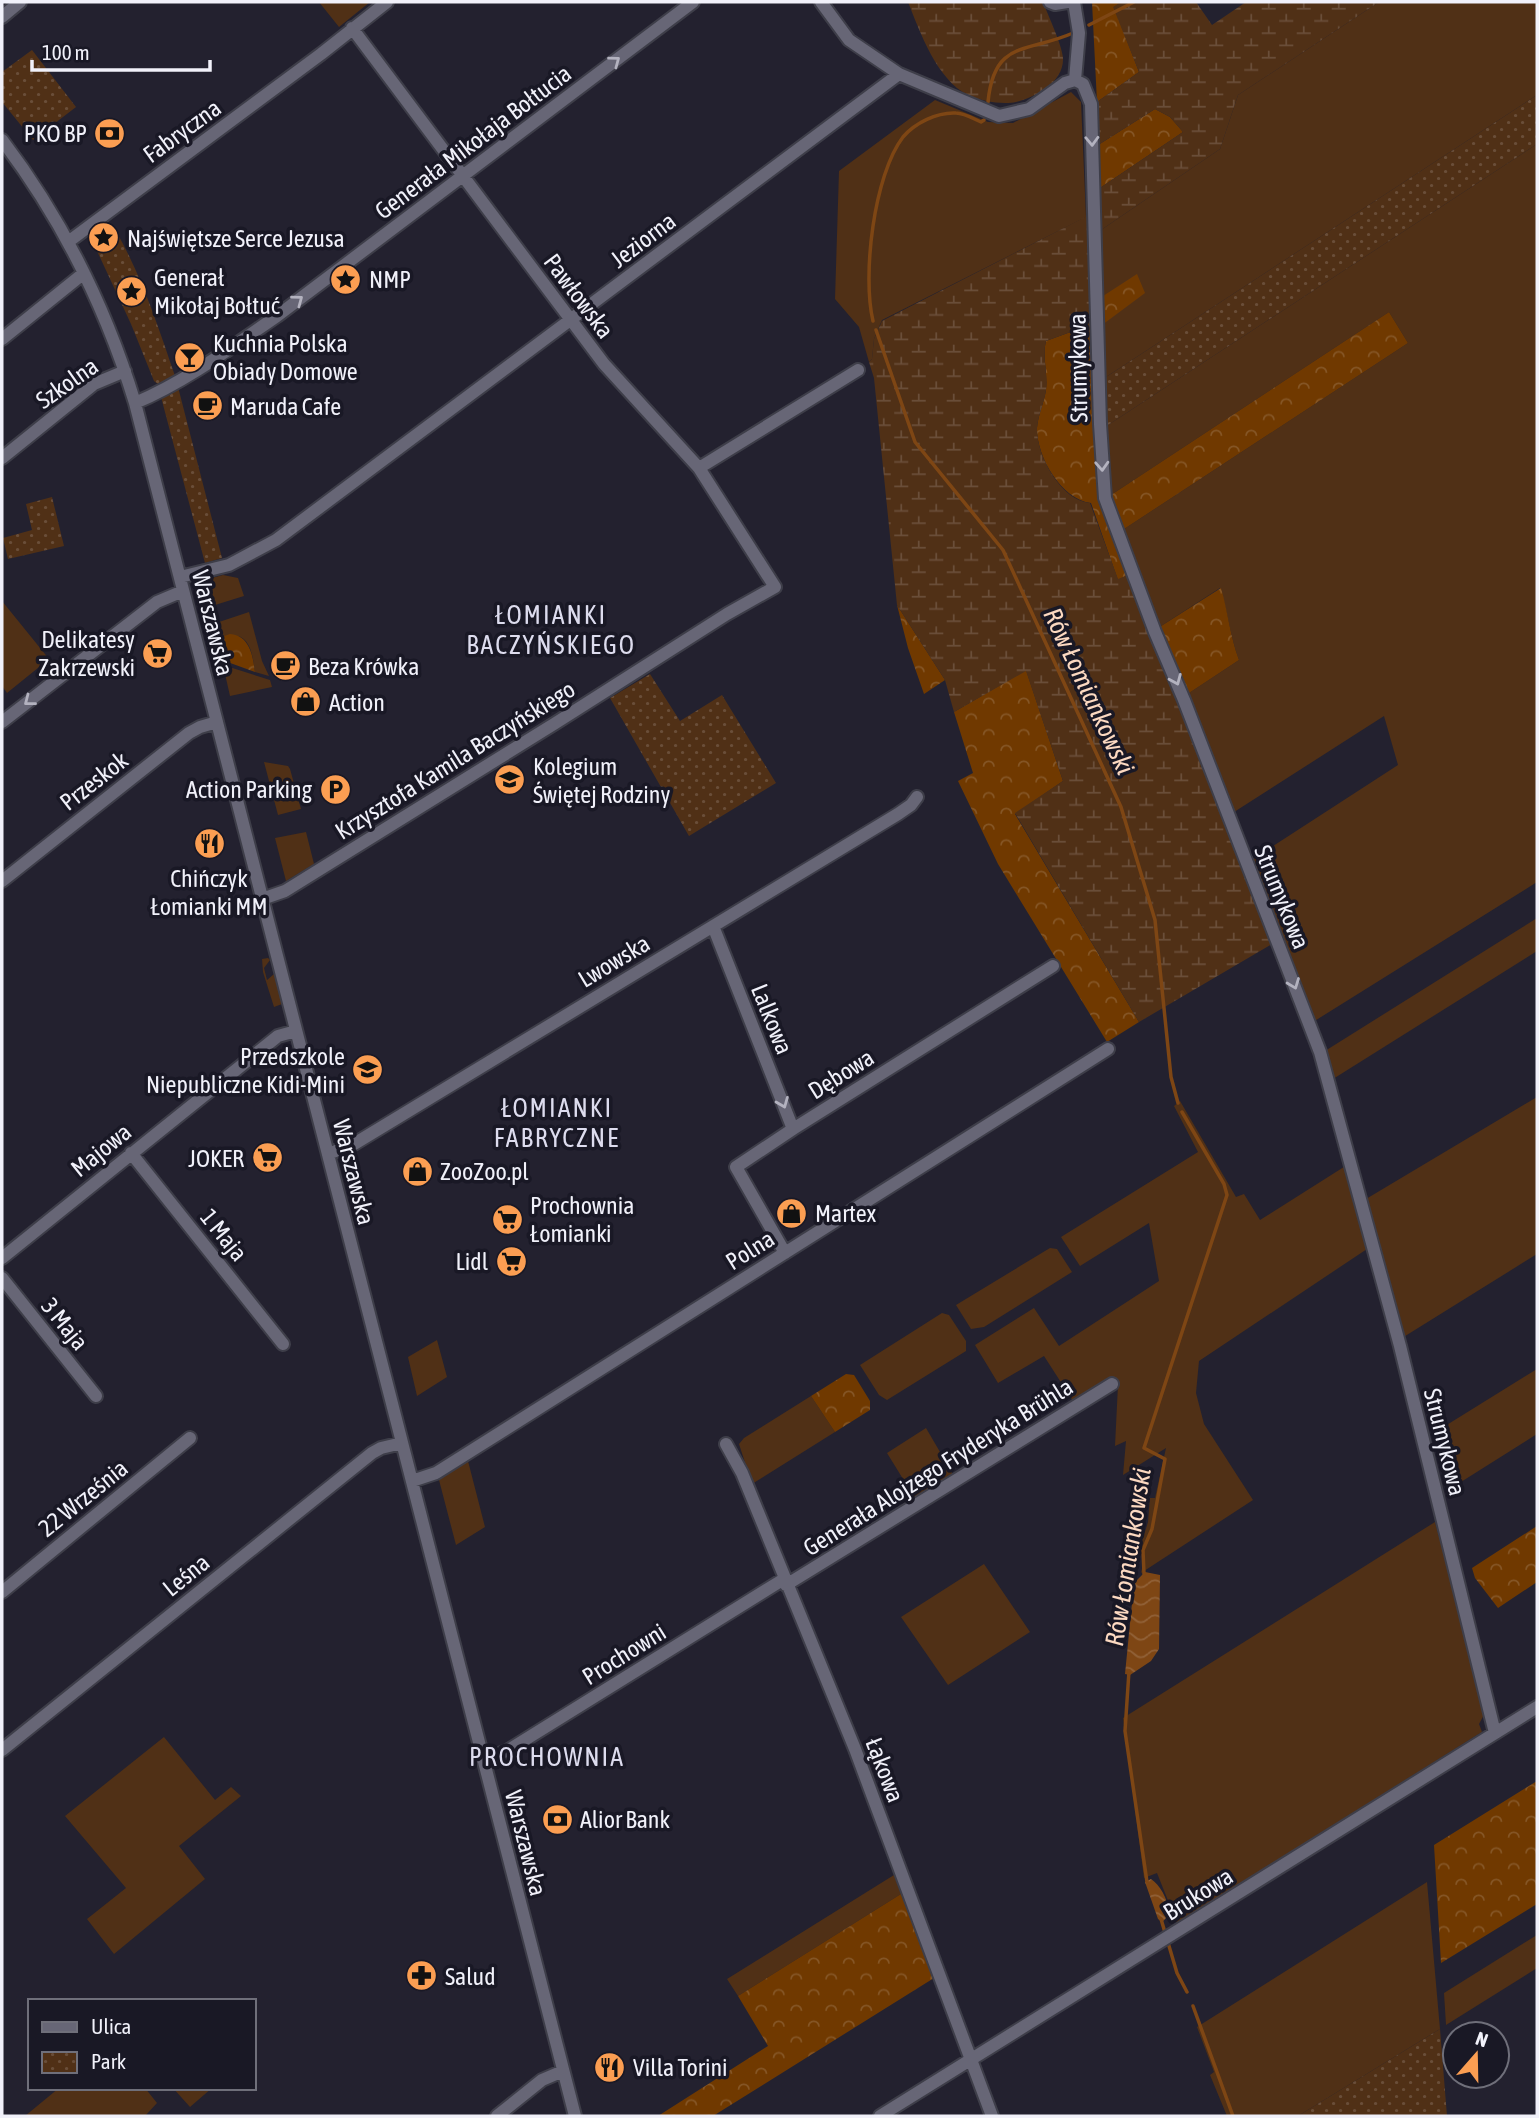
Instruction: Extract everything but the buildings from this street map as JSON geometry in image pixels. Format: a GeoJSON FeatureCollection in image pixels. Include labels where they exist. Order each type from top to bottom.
{"type":"FeatureCollection","features":[{"type":"Feature","properties":{"kind":"street"},"geometry":{"type":"LineString","coordinates":[[2,17],[20,2]]}},
{"type":"Feature","properties":{"kind":"street","name":"Fabryczna"},"geometry":{"type":"LineString","coordinates":[[68,242],[387,2]]}},
{"type":"Feature","properties":{"kind":"street","name":"Generała Mikołaja Bołtucia"},"geometry":{"type":"LineString","coordinates":[[135,403],[181,379],[277,316],[693,2]]}},
{"type":"Feature","properties":{"kind":"street"},"geometry":{"type":"LineString","coordinates":[[821,2],[849,40],[900,74],[999,116],[1028,109],[1065,83],[1075,80],[1079,33],[1074,2]]}},
{"type":"Feature","properties":{"kind":"street"},"geometry":{"type":"LineString","coordinates":[[1050,2],[1067,2]]}},
{"type":"Feature","properties":{"kind":"street","name":"Pawłowska"},"geometry":{"type":"LineString","coordinates":[[352,28],[604,364],[699,468],[775,587]]}},
{"type":"Feature","properties":{"kind":"street","name":"Jeziorna"},"geometry":{"type":"LineString","coordinates":[[180,577],[229,565],[276,540],[900,74]]}},
{"type":"Feature","properties":{"kind":"street","name":"Strumykowa"},"geometry":{"type":"LineString","coordinates":[[1075,80],[1083,84],[1091,104],[1100,424],[1105,498],[1321,1052],[1400,1346],[1495,1733]]}},
{"type":"Feature","properties":{"kind":"street","name":"Warszawska"},"geometry":{"type":"LineString","coordinates":[[2,140],[40,193],[84,273],[111,332],[135,403],[575,2116]]}},
{"type":"Feature","properties":{"kind":"street"},"geometry":{"type":"LineString","coordinates":[[2,339],[84,273]]}},
{"type":"Feature","properties":{"kind":"street"},"geometry":{"type":"LineString","coordinates":[[699,468],[859,370]]}},
{"type":"Feature","properties":{"kind":"street","name":"Szkolna"},"geometry":{"type":"LineString","coordinates":[[2,458],[94,383],[125,371]]}},
{"type":"Feature","properties":{"kind":"street","name":"Krzysztofa Kamila Baczyńskiego"},"geometry":{"type":"LineString","coordinates":[[262,899],[285,891],[727,614],[775,587]]}},
{"type":"Feature","properties":{"kind":"street"},"geometry":{"type":"LineString","coordinates":[[2,722],[157,602],[183,591]]}},
{"type":"Feature","properties":{"kind":"street","name":"Przeskok"},"geometry":{"type":"LineString","coordinates":[[2,881],[189,733],[217,722]]}},
{"type":"Feature","properties":{"kind":"street","name":"Lwowska"},"geometry":{"type":"LineString","coordinates":[[328,1154],[355,1144],[898,814],[917,797]]}},
{"type":"Feature","properties":{"kind":"street","name":"Lalkowa"},"geometry":{"type":"LineString","coordinates":[[713,926],[793,1129]]}},
{"type":"Feature","properties":{"kind":"street","name":"Dębowa"},"geometry":{"type":"LineString","coordinates":[[785,1253],[736,1167],[1054,966]]}},
{"type":"Feature","properties":{"kind":"street","name":"Majowa"},"geometry":{"type":"LineString","coordinates":[[2,1258],[278,1036],[296,1031]]}},
{"type":"Feature","properties":{"kind":"street","name":"Polna"},"geometry":{"type":"LineString","coordinates":[[412,1481],[436,1473],[1108,1049]]}},
{"type":"Feature","properties":{"kind":"street","name":"1 Maja"},"geometry":{"type":"LineString","coordinates":[[131,1153],[283,1344]]}},
{"type":"Feature","properties":{"kind":"street","name":"3 Maja"},"geometry":{"type":"LineString","coordinates":[[2,1278],[96,1396]]}},
{"type":"Feature","properties":{"kind":"street","name":"Generała Alojzego Fryderyka Brühla"},"geometry":{"type":"LineString","coordinates":[[785,1582],[1112,1384]]}},
{"type":"Feature","properties":{"kind":"street","name":"22 Września"},"geometry":{"type":"LineString","coordinates":[[2,1592],[190,1438]]}},
{"type":"Feature","properties":{"kind":"street","name":"Leśna"},"geometry":{"type":"LineString","coordinates":[[2,1750],[372,1453],[402,1443]]}},
{"type":"Feature","properties":{"kind":"street","name":"Łąkowa"},"geometry":{"type":"LineString","coordinates":[[726,1444],[742,1473],[860,1762],[992,2116]]}},
{"type":"Feature","properties":{"kind":"street","name":"Prochowni"},"geometry":{"type":"LineString","coordinates":[[483,1760],[508,1751],[785,1582]]}},
{"type":"Feature","properties":{"kind":"street","name":"Brukowa"},"geometry":{"type":"LineString","coordinates":[[880,2116],[1537,1707]]}},
{"type":"Feature","properties":{"kind":"street"},"geometry":{"type":"LineString","coordinates":[[497,2116],[542,2080],[564,2071]]}},
{"type":"Feature","properties":{"kind":"green space"},"geometry":{"type":"Polygon","coordinates":[[[319,2],[370,2],[339,27],[319,2]]]}},
{"type":"Feature","properties":{"kind":"green space"},"geometry":{"type":"Polygon","coordinates":[[[908,2],[1043,2],[1062,52],[1059,74],[1040,92],[1016,102],[992,102],[968,95],[957,88],[939,67],[924,41],[908,2]]]}},
{"type":"Feature","properties":{"kind":"green space"},"geometry":{"type":"Polygon","coordinates":[[[1092,2],[1121,2],[1114,7],[1139,72],[1097,102],[1092,2]]]}},
{"type":"Feature","properties":{"kind":"green space"},"geometry":{"type":"Polygon","coordinates":[[[1121,2],[1196,2],[1212,25],[1246,2],[1379,2],[1238,95],[1220,149],[1098,232],[1097,190],[1183,132],[1170,117],[1155,109],[1095,147],[1097,102],[1139,72],[1113,7],[1121,2]]]}},
{"type":"Feature","properties":{"kind":"green space"},"geometry":{"type":"Polygon","coordinates":[[[1379,2],[1537,2],[1537,95],[1103,379],[1098,232],[1220,149],[1238,95],[1379,2]]]}},
{"type":"Feature","properties":{"kind":"green space"},"geometry":{"type":"Polygon","coordinates":[[[32,50],[76,107],[33,140],[2,102],[2,72],[32,50]]]}},
{"type":"Feature","properties":{"kind":"green space"},"geometry":{"type":"Polygon","coordinates":[[[1071,92],[1081,102],[1086,217],[882,320],[869,362],[859,327],[835,299],[839,171],[935,100],[988,122],[1013,123],[1071,92]]]}},
{"type":"Feature","properties":{"kind":"green space"},"geometry":{"type":"Polygon","coordinates":[[[1537,95],[1537,144],[1105,427],[1103,379],[1537,95]]]}},
{"type":"Feature","properties":{"kind":"green space"},"geometry":{"type":"Polygon","coordinates":[[[1155,109],[1170,117],[1183,132],[1097,190],[1095,147],[1155,109]]]}},
{"type":"Feature","properties":{"kind":"green space"},"geometry":{"type":"Polygon","coordinates":[[[1537,144],[1537,882],[1313,1022],[1250,861],[1398,765],[1384,716],[1231,814],[1186,695],[1239,660],[1220,588],[1158,628],[1121,531],[1408,343],[1389,312],[1108,497],[1105,427],[1537,144]]]}},
{"type":"Feature","properties":{"kind":"green space"},"geometry":{"type":"Polygon","coordinates":[[[1091,214],[1095,323],[1046,341],[1046,390],[1037,428],[1038,439],[1046,463],[1060,486],[1079,500],[1090,503],[1118,579],[1130,574],[1272,944],[1139,1022],[1015,813],[1063,781],[1026,671],[954,712],[945,680],[897,605],[874,378],[869,362],[872,359],[874,339],[882,321],[1091,214]]]}},
{"type":"Feature","properties":{"kind":"green space"},"geometry":{"type":"Polygon","coordinates":[[[106,228],[110,235],[116,231],[134,266],[175,376],[159,385],[154,381],[91,238],[106,228]]]}},
{"type":"Feature","properties":{"kind":"green space"},"geometry":{"type":"Polygon","coordinates":[[[1137,274],[1145,293],[1102,325],[1100,298],[1137,274]]]}},
{"type":"Feature","properties":{"kind":"green space"},"geometry":{"type":"Polygon","coordinates":[[[1389,312],[1408,343],[1121,531],[1108,497],[1389,312]]]}},
{"type":"Feature","properties":{"kind":"green space"},"geometry":{"type":"Polygon","coordinates":[[[1095,323],[1100,499],[1130,574],[1118,580],[1091,503],[1070,494],[1052,474],[1041,451],[1037,428],[1046,390],[1046,341],[1095,323]]]}},
{"type":"Feature","properties":{"kind":"green space"},"geometry":{"type":"Polygon","coordinates":[[[178,387],[222,558],[205,563],[161,397],[178,387]]]}},
{"type":"Feature","properties":{"kind":"green space"},"geometry":{"type":"Polygon","coordinates":[[[52,497],[64,546],[8,559],[3,538],[32,530],[26,504],[52,497]]]}},
{"type":"Feature","properties":{"kind":"green space"},"geometry":{"type":"Polygon","coordinates":[[[223,575],[238,578],[244,596],[215,605],[208,579],[223,575]]]}},
{"type":"Feature","properties":{"kind":"green space"},"geometry":{"type":"Polygon","coordinates":[[[1221,588],[1239,660],[1186,695],[1158,628],[1221,588]]]}},
{"type":"Feature","properties":{"kind":"green space"},"geometry":{"type":"Polygon","coordinates":[[[2,601],[49,659],[7,693],[2,686],[2,601]]]}},
{"type":"Feature","properties":{"kind":"green space"},"geometry":{"type":"Polygon","coordinates":[[[897,605],[945,680],[924,694],[908,648],[897,605]]]}},
{"type":"Feature","properties":{"kind":"green space"},"geometry":{"type":"Polygon","coordinates":[[[249,612],[262,661],[269,676],[255,672],[252,654],[241,637],[234,635],[216,639],[216,623],[249,612]]]}},
{"type":"Feature","properties":{"kind":"green space"},"geometry":{"type":"Polygon","coordinates":[[[230,634],[246,642],[255,672],[222,660],[216,639],[230,634]]]}},
{"type":"Feature","properties":{"kind":"green space"},"geometry":{"type":"Polygon","coordinates":[[[223,665],[270,680],[272,687],[230,696],[223,665]]]}},
{"type":"Feature","properties":{"kind":"green space"},"geometry":{"type":"Polygon","coordinates":[[[1026,670],[1063,781],[1015,814],[1139,1022],[1107,1042],[998,864],[958,781],[973,773],[954,712],[1026,670]]]}},
{"type":"Feature","properties":{"kind":"green space"},"geometry":{"type":"Polygon","coordinates":[[[650,674],[680,721],[722,695],[776,783],[689,836],[610,698],[650,674]]]}},
{"type":"Feature","properties":{"kind":"green space"},"geometry":{"type":"Polygon","coordinates":[[[264,762],[288,766],[301,809],[278,815],[264,762]]]}},
{"type":"Feature","properties":{"kind":"green space"},"geometry":{"type":"Polygon","coordinates":[[[306,832],[314,864],[286,881],[275,838],[306,832]]]}},
{"type":"Feature","properties":{"kind":"green space"},"geometry":{"type":"Polygon","coordinates":[[[1537,918],[1537,951],[1333,1079],[1325,1051],[1537,918]]]}},
{"type":"Feature","properties":{"kind":"green space"},"geometry":{"type":"Polygon","coordinates":[[[262,959],[270,960],[264,968],[267,980],[274,974],[282,1004],[274,1007],[263,972],[262,959]]]}},
{"type":"Feature","properties":{"kind":"green space"},"geometry":{"type":"Polygon","coordinates":[[[1537,1097],[1537,1254],[1402,1338],[1366,1199],[1537,1097]]]}},
{"type":"Feature","properties":{"kind":"green space"},"geometry":{"type":"Polygon","coordinates":[[[1180,1101],[1236,1197],[1244,1194],[1260,1220],[1347,1165],[1367,1249],[1199,1361],[1196,1393],[1204,1424],[1253,1500],[1141,1573],[1145,1554],[1139,1551],[1148,1522],[1150,1498],[1155,1498],[1166,1448],[1123,1475],[1126,1441],[1115,1446],[1118,1385],[1112,1376],[1073,1401],[1044,1356],[998,1383],[975,1345],[1034,1308],[1059,1346],[1159,1281],[1149,1223],[1080,1266],[1061,1237],[1198,1152],[1174,1106],[1180,1101]]]}},
{"type":"Feature","properties":{"kind":"green space"},"geometry":{"type":"Polygon","coordinates":[[[1050,1248],[1057,1249],[1072,1272],[984,1327],[971,1329],[956,1305],[1050,1248]]]}},
{"type":"Feature","properties":{"kind":"green space"},"geometry":{"type":"Polygon","coordinates":[[[942,1313],[949,1315],[966,1341],[966,1351],[887,1400],[879,1395],[860,1365],[942,1313]]]}},
{"type":"Feature","properties":{"kind":"green space"},"geometry":{"type":"Polygon","coordinates":[[[437,1340],[447,1377],[417,1396],[408,1357],[437,1340]]]}},
{"type":"Feature","properties":{"kind":"green space"},"geometry":{"type":"Polygon","coordinates":[[[1537,1369],[1537,1434],[1453,1487],[1437,1431],[1537,1369]]]}},
{"type":"Feature","properties":{"kind":"green space"},"geometry":{"type":"Polygon","coordinates":[[[846,1374],[854,1375],[870,1401],[870,1410],[835,1432],[811,1396],[846,1374]]]}},
{"type":"Feature","properties":{"kind":"green space"},"geometry":{"type":"Polygon","coordinates":[[[811,1396],[835,1432],[752,1484],[739,1444],[744,1438],[811,1396]]]}},
{"type":"Feature","properties":{"kind":"green space"},"geometry":{"type":"Polygon","coordinates":[[[926,1428],[954,1476],[916,1500],[887,1453],[926,1428]]]}},
{"type":"Feature","properties":{"kind":"green space"},"geometry":{"type":"Polygon","coordinates":[[[468,1461],[485,1527],[456,1545],[439,1480],[468,1461]]]}},
{"type":"Feature","properties":{"kind":"green space"},"geometry":{"type":"Polygon","coordinates":[[[1435,1522],[1486,1711],[1479,1724],[1482,1732],[1177,1923],[1157,1873],[1144,1878],[1123,1718],[1435,1522]]]}},
{"type":"Feature","properties":{"kind":"green space"},"geometry":{"type":"Polygon","coordinates":[[[1537,1526],[1537,1582],[1498,1608],[1475,1578],[1472,1568],[1537,1526]]]}},
{"type":"Feature","properties":{"kind":"green space"},"geometry":{"type":"Polygon","coordinates":[[[984,1564],[1030,1632],[948,1685],[901,1617],[984,1564]]]}},
{"type":"Feature","properties":{"kind":"green space"},"geometry":{"type":"Polygon","coordinates":[[[164,1737],[215,1800],[231,1787],[241,1796],[179,1846],[205,1879],[114,1954],[87,1919],[126,1888],[65,1816],[164,1737]]]}},
{"type":"Feature","properties":{"kind":"green space"},"geometry":{"type":"Polygon","coordinates":[[[1537,1781],[1537,1904],[1441,1963],[1434,1845],[1537,1781]]]}},
{"type":"Feature","properties":{"kind":"green space"},"geometry":{"type":"Polygon","coordinates":[[[894,1875],[901,1894],[738,1996],[727,1979],[894,1875]]]}},
{"type":"Feature","properties":{"kind":"green space"},"geometry":{"type":"Polygon","coordinates":[[[1427,1882],[1440,2029],[1298,2116],[1227,2116],[1210,2075],[1214,2072],[1197,2027],[1427,1882]]]}},
{"type":"Feature","properties":{"kind":"green space"},"geometry":{"type":"Polygon","coordinates":[[[901,1894],[934,1978],[713,2116],[658,2116],[768,2046],[738,1996],[901,1894]]]}},
{"type":"Feature","properties":{"kind":"green space"},"geometry":{"type":"Polygon","coordinates":[[[1537,1935],[1537,1968],[1454,2020],[1446,2020],[1444,1993],[1537,1935]]]}},
{"type":"Feature","properties":{"kind":"green space"},"geometry":{"type":"Polygon","coordinates":[[[1440,2029],[1441,2090],[1445,2090],[1447,2116],[1298,2116],[1440,2029]]]}},
{"type":"Feature","properties":{"kind":"green space"},"geometry":{"type":"Polygon","coordinates":[[[57,2090],[147,2090],[157,2103],[145,2116],[25,2116],[57,2090]]]}},
{"type":"Feature","properties":{"kind":"green space"},"geometry":{"type":"Polygon","coordinates":[[[175,2090],[210,2090],[190,2107],[175,2090]]]}},
{"type":"Feature","properties":{"kind":"water"},"geometry":{"type":"Polygon","coordinates":[[[1145,1572],[1160,1575],[1159,1649],[1151,1661],[1130,1675],[1125,1674],[1134,1583],[1145,1572]]]}},
{"type":"Feature","properties":{"kind":"water"},"geometry":{"type":"Polygon","coordinates":[[[1151,1879],[1160,1888],[1168,1907],[1166,1918],[1162,1922],[1158,1919],[1145,1882],[1151,1879]]]}},
{"type":"Feature","properties":{"kind":"waterway"},"geometry":{"type":"LineString","coordinates":[[1089,25],[1134,2]]}},
{"type":"Feature","properties":{"kind":"waterway","name":"Rów Łomiankowski"},"geometry":{"type":"LineString","coordinates":[[988,102],[997,67],[1006,58],[1016,51],[1073,33]]}},
{"type":"Feature","properties":{"kind":"waterway","name":"Rów Łomiankowski"},"geometry":{"type":"LineString","coordinates":[[873,321],[869,278],[873,226],[878,200],[893,154],[908,132],[934,116],[956,113],[981,122],[984,120]]}},
{"type":"Feature","properties":{"kind":"waterway","name":"Rów Łomiankowski"},"geometry":{"type":"LineString","coordinates":[[876,330],[915,442],[1003,550],[1121,807],[1155,920],[1171,1077],[1178,1103]]}},
{"type":"Feature","properties":{"kind":"waterway","name":"Rów Łomiankowski"},"geometry":{"type":"LineString","coordinates":[[1144,1574],[1143,1550],[1152,1529],[1165,1459],[1144,1448],[1227,1195],[1224,1184],[1182,1112]]}},
{"type":"Feature","properties":{"kind":"waterway","name":"Rów Łomiankowski"},"geometry":{"type":"LineString","coordinates":[[1129,1671],[1125,1731],[1147,1882]]}},
{"type":"Feature","properties":{"kind":"waterway","name":"Rów Łomiankowski"},"geometry":{"type":"LineString","coordinates":[[1161,1919],[1177,1973],[1187,1992]]}},
{"type":"Feature","properties":{"kind":"waterway","name":"Rów Łomiankowski"},"geometry":{"type":"LineString","coordinates":[[1193,2006],[1233,2116]]}},
{"type":"Feature","properties":{"kind":"place","name":"PKO BP"},"geometry":{"type":"Point","coordinates":[110,133]}},
{"type":"Feature","properties":{"kind":"place","name":"Najświętsze Serce Jezusa"},"geometry":{"type":"Point","coordinates":[104,238]}},
{"type":"Feature","properties":{"kind":"place","name":"NMP"},"geometry":{"type":"Point","coordinates":[346,279]}},
{"type":"Feature","properties":{"kind":"place","name":"Generał Mikołaj Bołtuć"},"geometry":{"type":"Point","coordinates":[131,291]}},
{"type":"Feature","properties":{"kind":"place","name":"Kuchnia Polska Obiady Domowe"},"geometry":{"type":"Point","coordinates":[190,357]}},
{"type":"Feature","properties":{"kind":"place","name":"Maruda Cafe"},"geometry":{"type":"Point","coordinates":[207,406]}},
{"type":"Feature","properties":{"kind":"place","name":"Delikatesy Zakrzewski"},"geometry":{"type":"Point","coordinates":[158,653]}},
{"type":"Feature","properties":{"kind":"place","name":"Beza Krówka"},"geometry":{"type":"Point","coordinates":[285,666]}},
{"type":"Feature","properties":{"kind":"place","name":"Action"},"geometry":{"type":"Point","coordinates":[306,702]}},
{"type":"Feature","properties":{"kind":"place","name":"Kolegium Świętej Rodziny"},"geometry":{"type":"Point","coordinates":[510,780]}},
{"type":"Feature","properties":{"kind":"place","name":"Action Parking"},"geometry":{"type":"Point","coordinates":[335,789]}},
{"type":"Feature","properties":{"kind":"place","name":"Chińczyk Łomianki MM"},"geometry":{"type":"Point","coordinates":[209,844]}},
{"type":"Feature","properties":{"kind":"place","name":"Przedszkole Niepubliczne Kidi-Mini"},"geometry":{"type":"Point","coordinates":[368,1070]}},
{"type":"Feature","properties":{"kind":"place","name":"JOKER"},"geometry":{"type":"Point","coordinates":[267,1158]}},
{"type":"Feature","properties":{"kind":"place","name":"ZooZoo.pl"},"geometry":{"type":"Point","coordinates":[417,1171]}},
{"type":"Feature","properties":{"kind":"place","name":"Martex"},"geometry":{"type":"Point","coordinates":[792,1213]}},
{"type":"Feature","properties":{"kind":"place","name":"Prochownia Łomianki"},"geometry":{"type":"Point","coordinates":[507,1219]}},
{"type":"Feature","properties":{"kind":"place","name":"Lidl"},"geometry":{"type":"Point","coordinates":[511,1261]}},
{"type":"Feature","properties":{"kind":"place","name":"Alior Bank"},"geometry":{"type":"Point","coordinates":[557,1819]}},
{"type":"Feature","properties":{"kind":"place","name":"Salud"},"geometry":{"type":"Point","coordinates":[422,1976]}},
{"type":"Feature","properties":{"kind":"place","name":"Villa Torini"},"geometry":{"type":"Point","coordinates":[610,2067]}},
{"type":"Feature","properties":{"kind":"district","name":"ŁOMIANKI BACZYŃSKIEGO"},"geometry":{"type":"Point","coordinates":[551,630]}},
{"type":"Feature","properties":{"kind":"district","name":"ŁOMIANKI FABRYCZNE"},"geometry":{"type":"Point","coordinates":[557,1123]}},
{"type":"Feature","properties":{"kind":"district","name":"PROCHOWNIA"},"geometry":{"type":"Point","coordinates":[547,1757]}}]}
